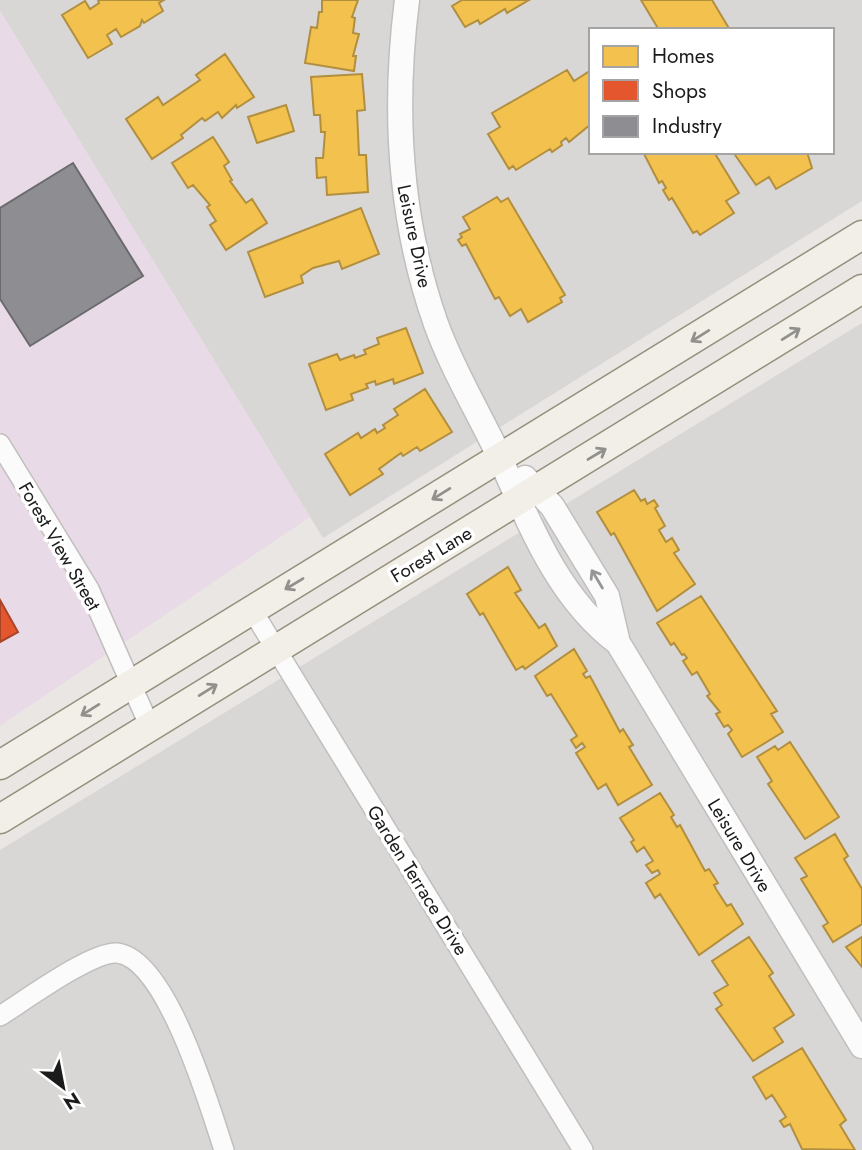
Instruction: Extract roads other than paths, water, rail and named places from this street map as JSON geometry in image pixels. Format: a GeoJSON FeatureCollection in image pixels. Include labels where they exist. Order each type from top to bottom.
{"type":"FeatureCollection","features":[{"type":"Feature","properties":{"kind":"main road"},"geometry":{"type":"LineString","coordinates":[[0,765],[862,235]]}},
{"type":"Feature","properties":{"kind":"main road","name":"Forest Lane"},"geometry":{"type":"LineString","coordinates":[[0,820],[275,648],[862,289]]}},
{"type":"Feature","properties":{"kind":"street","name":"Leisure Drive"},"geometry":{"type":"LineString","coordinates":[[407,0],[399,112],[401,163],[412,240],[437,326],[471,405],[499,458],[607,596],[618,643],[862,1046]]}},
{"type":"Feature","properties":{"kind":"street","name":"Forest View Street"},"geometry":{"type":"LineString","coordinates":[[0,444],[89,589],[150,727]]}},
{"type":"Feature","properties":{"kind":"street","name":"Garden Terrace Drive"},"geometry":{"type":"LineString","coordinates":[[252,610],[583,1150]]}},
{"type":"Feature","properties":{"kind":"street"},"geometry":{"type":"LineString","coordinates":[[0,1016],[95,957],[118,953],[138,962],[180,1026],[200,1075],[224,1150]]}}]}
